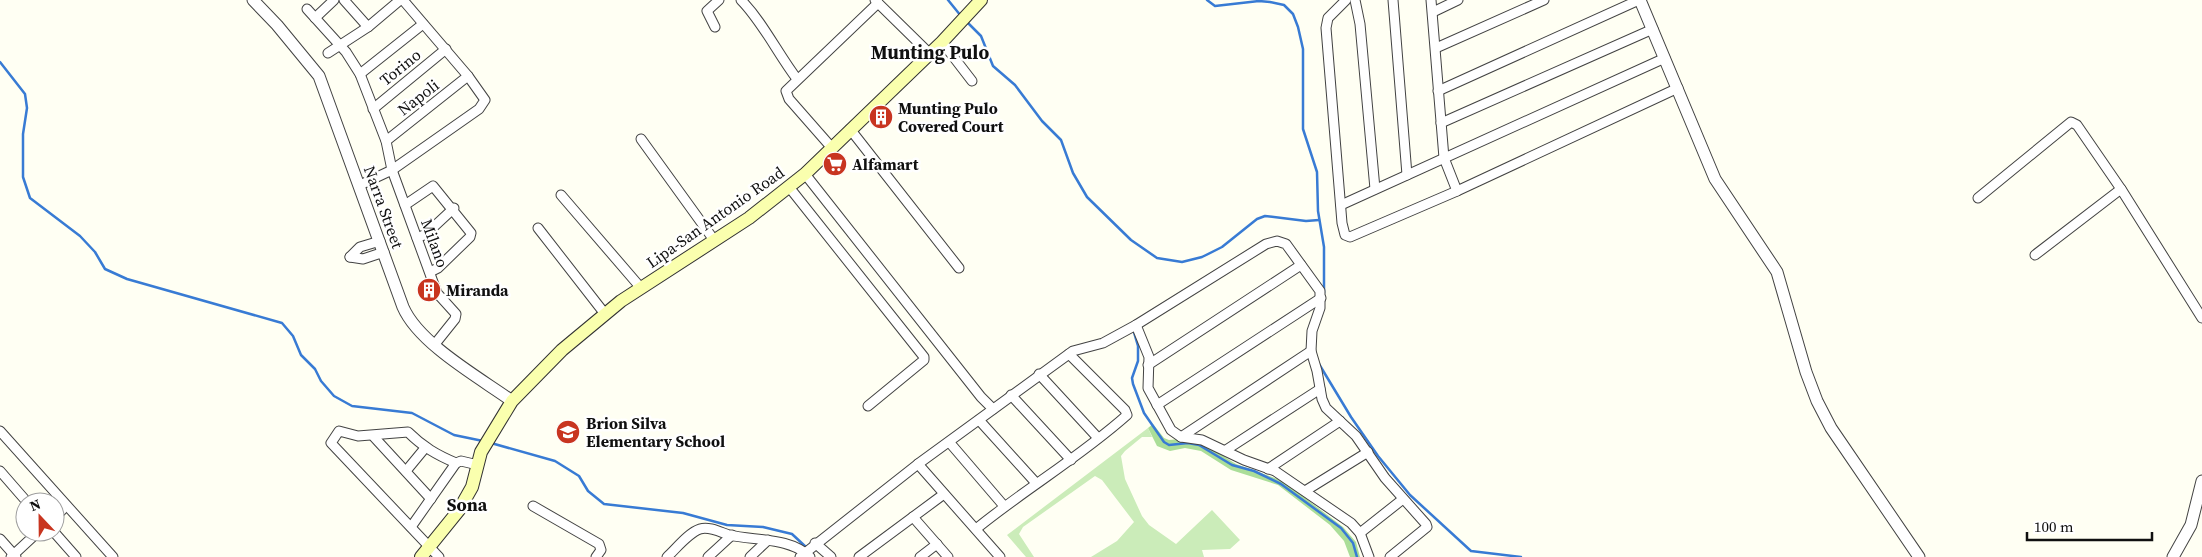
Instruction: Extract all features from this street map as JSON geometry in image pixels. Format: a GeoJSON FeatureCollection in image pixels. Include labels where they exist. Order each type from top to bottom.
{"type":"FeatureCollection","features":[{"type":"Feature","properties":{"kind":"main road","name":"Lipa-San Antonio Road"},"geometry":{"type":"LineString","coordinates":[[425,552],[459,510],[472,487],[479,458],[512,401],[562,350],[605,314],[641,288],[749,218],[805,174],[942,42],[979,2]]}},
{"type":"Feature","properties":{"kind":"street","name":"Narra Street"},"geometry":{"type":"LineString","coordinates":[[253,0],[320,76],[406,314],[417,329],[435,344],[512,401]]}},
{"type":"Feature","properties":{"kind":"street"},"geometry":{"type":"LineString","coordinates":[[315,18],[334,0]]}},
{"type":"Feature","properties":{"kind":"street"},"geometry":{"type":"LineString","coordinates":[[344,0],[368,27]]}},
{"type":"Feature","properties":{"kind":"street"},"geometry":{"type":"LineString","coordinates":[[715,27],[707,12],[719,0]]}},
{"type":"Feature","properties":{"kind":"street"},"geometry":{"type":"LineString","coordinates":[[741,0],[749,8],[797,79]]}},
{"type":"Feature","properties":{"kind":"street"},"geometry":{"type":"LineString","coordinates":[[1346,0],[1328,18],[1326,28],[1343,230],[1346,236],[1350,237],[1457,191],[1678,88]]}},
{"type":"Feature","properties":{"kind":"street"},"geometry":{"type":"LineString","coordinates":[[1355,0],[1360,24],[1375,189]]}},
{"type":"Feature","properties":{"kind":"street"},"geometry":{"type":"LineString","coordinates":[[1393,0],[1407,175]]}},
{"type":"Feature","properties":{"kind":"street"},"geometry":{"type":"LineString","coordinates":[[1431,0],[1444,158],[1457,191]]}},
{"type":"Feature","properties":{"kind":"street"},"geometry":{"type":"LineString","coordinates":[[1433,12],[1458,0]]}},
{"type":"Feature","properties":{"kind":"street"},"geometry":{"type":"LineString","coordinates":[[1436,48],[1544,0]]}},
{"type":"Feature","properties":{"kind":"street"},"geometry":{"type":"LineString","coordinates":[[1438,92],[1639,0],[1716,179],[1777,272],[1806,372],[1817,401],[1842,444],[1919,557]]}},
{"type":"Feature","properties":{"kind":"street"},"geometry":{"type":"LineString","coordinates":[[328,53],[339,44],[368,27],[396,1],[423,24],[484,96],[484,104],[392,170],[360,185]]}},
{"type":"Feature","properties":{"kind":"street"},"geometry":{"type":"LineString","coordinates":[[832,148],[788,99],[786,91],[797,79],[876,2],[929,53]]}},
{"type":"Feature","properties":{"kind":"street","name":"Milano"},"geometry":{"type":"LineString","coordinates":[[307,9],[346,52],[360,74],[386,141],[392,170],[437,293],[456,316],[435,344]]}},
{"type":"Feature","properties":{"kind":"street"},"geometry":{"type":"LineString","coordinates":[[360,74],[423,24]]}},
{"type":"Feature","properties":{"kind":"street"},"geometry":{"type":"LineString","coordinates":[[1441,123],[1653,29]]}},
{"type":"Feature","properties":{"kind":"street"},"geometry":{"type":"LineString","coordinates":[[942,42],[972,81]]}},
{"type":"Feature","properties":{"kind":"street","name":"Torino"},"geometry":{"type":"LineString","coordinates":[[373,109],[446,49]]}},
{"type":"Feature","properties":{"kind":"street"},"geometry":{"type":"LineString","coordinates":[[1341,205],[1665,58]]}},
{"type":"Feature","properties":{"kind":"street","name":"Napoli"},"geometry":{"type":"LineString","coordinates":[[386,141],[468,76]]}},
{"type":"Feature","properties":{"kind":"street"},"geometry":{"type":"LineString","coordinates":[[1978,198],[2071,122],[2077,125],[2121,189],[2202,318]]}},
{"type":"Feature","properties":{"kind":"street"},"geometry":{"type":"LineString","coordinates":[[850,129],[959,268]]}},
{"type":"Feature","properties":{"kind":"street"},"geometry":{"type":"LineString","coordinates":[[641,139],[714,240]]}},
{"type":"Feature","properties":{"kind":"street"},"geometry":{"type":"LineString","coordinates":[[805,174],[981,398],[993,409]]}},
{"type":"Feature","properties":{"kind":"street"},"geometry":{"type":"LineString","coordinates":[[405,205],[434,186],[470,228],[470,237],[438,268],[430,272]]}},
{"type":"Feature","properties":{"kind":"street"},"geometry":{"type":"LineString","coordinates":[[789,187],[924,356],[924,360],[868,406]]}},
{"type":"Feature","properties":{"kind":"street"},"geometry":{"type":"LineString","coordinates":[[2036,255],[2121,189]]}},
{"type":"Feature","properties":{"kind":"street"},"geometry":{"type":"LineString","coordinates":[[562,196],[641,288]]}},
{"type":"Feature","properties":{"kind":"street"},"geometry":{"type":"LineString","coordinates":[[417,238],[426,234],[454,208]]}},
{"type":"Feature","properties":{"kind":"street"},"geometry":{"type":"LineString","coordinates":[[538,228],[605,314]]}},
{"type":"Feature","properties":{"kind":"street"},"geometry":{"type":"LineString","coordinates":[[808,551],[918,464],[950,443],[1039,374],[1069,354],[1103,343],[1136,325],[1272,241],[1286,244],[1318,286],[1321,298],[1312,331],[1310,351],[1326,408],[1368,452],[1403,499],[1424,521],[1427,527],[1390,557]]}},
{"type":"Feature","properties":{"kind":"street"},"geometry":{"type":"LineString","coordinates":[[1148,365],[1301,265]]}},
{"type":"Feature","properties":{"kind":"street"},"geometry":{"type":"LineString","coordinates":[[1157,405],[1321,298]]}},
{"type":"Feature","properties":{"kind":"street"},"geometry":{"type":"LineString","coordinates":[[1136,325],[1146,346],[1148,388],[1168,426],[1181,437],[1202,440],[1226,450],[1244,460],[1268,469],[1305,491],[1351,523],[1360,533],[1369,557]]}},
{"type":"Feature","properties":{"kind":"street"},"geometry":{"type":"LineString","coordinates":[[1181,437],[1310,351]]}},
{"type":"Feature","properties":{"kind":"street"},"geometry":{"type":"LineString","coordinates":[[976,529],[1004,506],[1070,460],[1127,413],[1069,354]]}},
{"type":"Feature","properties":{"kind":"street"},"geometry":{"type":"LineString","coordinates":[[1039,374],[1098,438]]}},
{"type":"Feature","properties":{"kind":"street"},"geometry":{"type":"LineString","coordinates":[[1226,450],[1320,389]]}},
{"type":"Feature","properties":{"kind":"street"},"geometry":{"type":"LineString","coordinates":[[1011,395],[1070,460]]}},
{"type":"Feature","properties":{"kind":"street"},"geometry":{"type":"LineString","coordinates":[[979,420],[1036,483]]}},
{"type":"Feature","properties":{"kind":"street"},"geometry":{"type":"LineString","coordinates":[[1268,469],[1340,422]]}},
{"type":"Feature","properties":{"kind":"street"},"geometry":{"type":"LineString","coordinates":[[0,431],[113,557]]}},
{"type":"Feature","properties":{"kind":"street"},"geometry":{"type":"LineString","coordinates":[[439,557],[425,552],[411,527],[331,443],[339,431],[358,436],[374,437],[408,432],[425,448],[456,463]]}},
{"type":"Feature","properties":{"kind":"street"},"geometry":{"type":"LineString","coordinates":[[374,437],[431,499]]}},
{"type":"Feature","properties":{"kind":"street"},"geometry":{"type":"LineString","coordinates":[[950,443],[1004,506]]}},
{"type":"Feature","properties":{"kind":"street"},"geometry":{"type":"LineString","coordinates":[[406,471],[425,448]]}},
{"type":"Feature","properties":{"kind":"street"},"geometry":{"type":"LineString","coordinates":[[1305,491],[1368,452]]}},
{"type":"Feature","properties":{"kind":"street"},"geometry":{"type":"LineString","coordinates":[[411,527],[456,463],[461,460],[479,458]]}},
{"type":"Feature","properties":{"kind":"street"},"geometry":{"type":"LineString","coordinates":[[918,464],[997,554],[986,557]]}},
{"type":"Feature","properties":{"kind":"street"},"geometry":{"type":"LineString","coordinates":[[0,472],[19,492]]}},
{"type":"Feature","properties":{"kind":"street"},"geometry":{"type":"LineString","coordinates":[[2173,557],[2191,525],[2202,481]]}},
{"type":"Feature","properties":{"kind":"street"},"geometry":{"type":"LineString","coordinates":[[859,557],[944,494]]}},
{"type":"Feature","properties":{"kind":"street"},"geometry":{"type":"LineString","coordinates":[[1360,533],[1403,499]]}},
{"type":"Feature","properties":{"kind":"street"},"geometry":{"type":"LineString","coordinates":[[533,506],[600,544],[601,550],[596,557]]}},
{"type":"Feature","properties":{"kind":"street"},"geometry":{"type":"LineString","coordinates":[[913,517],[948,557]]}},
{"type":"Feature","properties":{"kind":"street"},"geometry":{"type":"LineString","coordinates":[[668,557],[700,529],[709,528],[732,535],[782,543],[831,557]]}},
{"type":"Feature","properties":{"kind":"street"},"geometry":{"type":"LineString","coordinates":[[708,557],[732,535]]}},
{"type":"Feature","properties":{"kind":"street"},"geometry":{"type":"LineString","coordinates":[[0,539],[14,556],[28,542]]}},
{"type":"Feature","properties":{"kind":"street"},"geometry":{"type":"LineString","coordinates":[[750,557],[768,540]]}},
{"type":"Feature","properties":{"kind":"street"},"geometry":{"type":"LineString","coordinates":[[63,542],[76,557]]}},
{"type":"Feature","properties":{"kind":"street"},"geometry":{"type":"LineString","coordinates":[[920,557],[937,544]]}},
{"type":"Feature","properties":{"kind":"green space"},"geometry":{"type":"Polygon","coordinates":[[[1153,424],[1164,438],[1169,440],[1180,439],[1207,446],[1236,464],[1283,481],[1343,527],[1356,542],[1360,557],[1350,557],[1344,541],[1330,525],[1278,485],[1231,470],[1201,451],[1185,448],[1170,451],[1157,446],[1148,428],[1153,424]]]}},
{"type":"Feature","properties":{"kind":"green space"},"geometry":{"type":"Polygon","coordinates":[[[1148,428],[1152,437],[1142,437],[1121,456],[1125,479],[1142,516],[1149,525],[1176,544],[1212,510],[1240,540],[1230,549],[1202,550],[1204,557],[1091,557],[1117,541],[1134,522],[1102,480],[1095,476],[1023,527],[1019,534],[1034,557],[1026,557],[1007,535],[1148,428]]]}},
{"type":"Feature","properties":{"kind":"waterway"},"geometry":{"type":"LineString","coordinates":[[948,0],[961,16]]}},
{"type":"Feature","properties":{"kind":"waterway"},"geometry":{"type":"LineString","coordinates":[[1207,0],[1215,6],[1259,1],[1270,2],[1284,5],[1293,14],[1303,49],[1303,129],[1317,172],[1318,211],[1324,247],[1324,293]]}},
{"type":"Feature","properties":{"kind":"waterway"},"geometry":{"type":"LineString","coordinates":[[967,22],[981,36],[993,66],[1015,85],[1042,121],[1061,140],[1073,173],[1087,197],[1131,240],[1157,258],[1182,262],[1202,257],[1222,247],[1257,219],[1265,216],[1306,221],[1319,220]]}},
{"type":"Feature","properties":{"kind":"waterway"},"geometry":{"type":"LineString","coordinates":[[0,62],[25,94],[27,108],[23,134],[23,177],[30,198],[80,236],[95,252],[105,269],[127,279],[282,323],[293,336],[301,355],[315,369],[321,381],[334,396],[352,406],[412,413],[454,435],[483,441]]}},
{"type":"Feature","properties":{"kind":"waterway"},"geometry":{"type":"LineString","coordinates":[[1133,329],[1138,346],[1138,361],[1132,378],[1133,384],[1144,413],[1164,442],[1169,445],[1188,443],[1199,445],[1232,465],[1254,471],[1281,484],[1341,528],[1353,543],[1357,557]]}},
{"type":"Feature","properties":{"kind":"waterway"},"geometry":{"type":"LineString","coordinates":[[1319,364],[1351,417],[1378,456],[1410,495],[1471,551],[1521,557]]}},
{"type":"Feature","properties":{"kind":"waterway"},"geometry":{"type":"LineString","coordinates":[[491,443],[555,461],[579,476],[588,491],[604,504],[683,513],[727,525],[763,527],[792,534],[807,548]]}},
{"type":"Feature","properties":{"kind":"place","name":"Munting Pulo Covered Court"},"geometry":{"type":"Point","coordinates":[881,117]}},
{"type":"Feature","properties":{"kind":"place","name":"Alfamart"},"geometry":{"type":"Point","coordinates":[835,164]}},
{"type":"Feature","properties":{"kind":"place","name":"Miranda"},"geometry":{"type":"Point","coordinates":[429,290]}},
{"type":"Feature","properties":{"kind":"place","name":"Brion Silva Elementary School"},"geometry":{"type":"Point","coordinates":[568,432]}},
{"type":"Feature","properties":{"kind":"district","name":"Munting Pulo"},"geometry":{"type":"Point","coordinates":[930,52]}},
{"type":"Feature","properties":{"kind":"district","name":"Sona"},"geometry":{"type":"Point","coordinates":[467,504]}}]}
